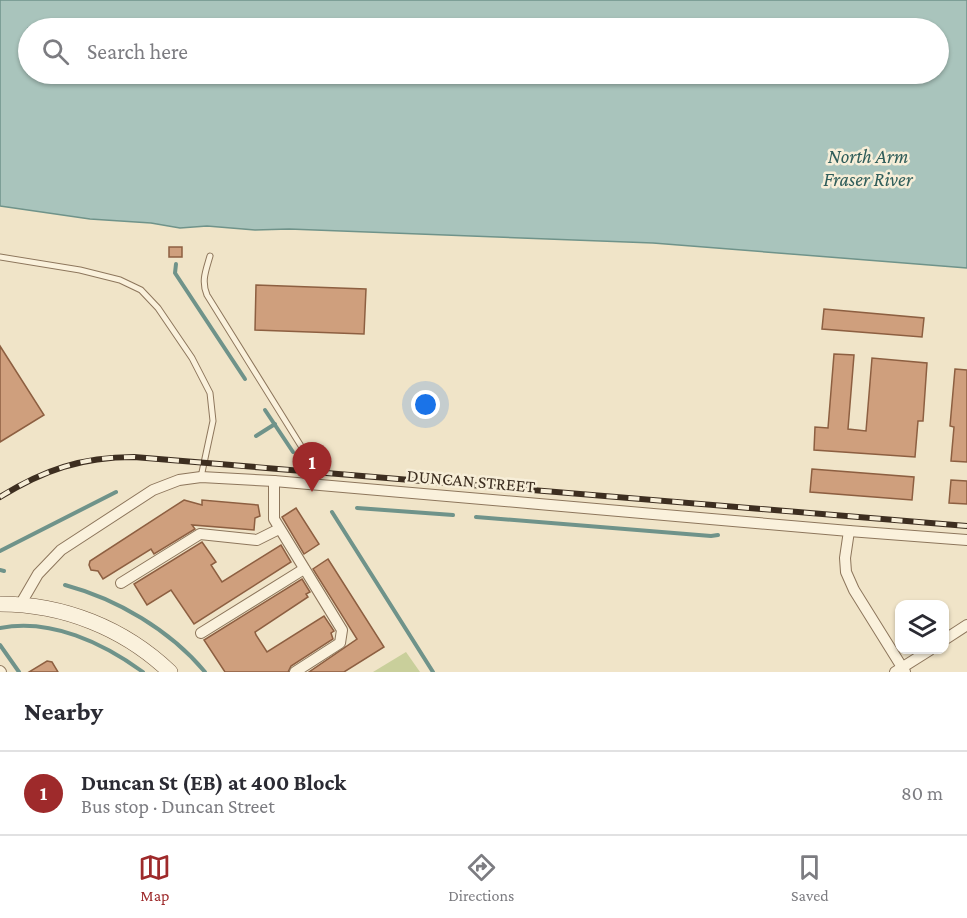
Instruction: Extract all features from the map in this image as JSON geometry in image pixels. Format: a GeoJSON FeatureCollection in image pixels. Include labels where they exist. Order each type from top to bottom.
{"type":"FeatureCollection","features":[{"type":"Feature","properties":{"kind":"main road"},"geometry":{"type":"LineString","coordinates":[[0,604],[57,610],[108,629],[148,654],[170,672]]}},
{"type":"Feature","properties":{"kind":"street","name":"DUNCAN STREET"},"geometry":{"type":"LineString","coordinates":[[20,605],[38,574],[61,550],[153,490],[179,480],[201,477],[314,484],[967,540]]}},
{"type":"Feature","properties":{"kind":"street"},"geometry":{"type":"LineString","coordinates":[[274,481],[274,519],[338,620],[342,630],[340,643],[295,672]]}},
{"type":"Feature","properties":{"kind":"street"},"geometry":{"type":"LineString","coordinates":[[121,583],[200,534],[257,540],[279,529]]}},
{"type":"Feature","properties":{"kind":"street"},"geometry":{"type":"LineString","coordinates":[[849,531],[845,558],[846,572],[854,590],[901,670],[924,654]]}},
{"type":"Feature","properties":{"kind":"street"},"geometry":{"type":"LineString","coordinates":[[201,633],[304,569]]}},
{"type":"Feature","properties":{"kind":"street"},"geometry":{"type":"LineString","coordinates":[[949,637],[967,625]]}},
{"type":"Feature","properties":{"kind":"lane"},"geometry":{"type":"LineString","coordinates":[[210,256],[204,275],[204,288],[207,295],[306,454],[314,484]]}},
{"type":"Feature","properties":{"kind":"lane"},"geometry":{"type":"LineString","coordinates":[[0,257],[80,270],[120,280],[141,290],[158,308],[192,358],[210,393],[213,421],[201,477]]}},
{"type":"Feature","properties":{"kind":"green space"},"geometry":{"type":"Polygon","coordinates":[[[406,652],[420,672],[373,672],[406,652]]]}},
{"type":"Feature","properties":{"kind":"water","name":"North Arm Fraser River"},"geometry":{"type":"Polygon","coordinates":[[[0,0],[967,0],[967,268],[653,243],[289,229],[255,230],[207,226],[180,228],[151,223],[90,219],[0,206],[0,0]]]}},
{"type":"Feature","properties":{"kind":"building"},"geometry":{"type":"Polygon","coordinates":[[[169,247],[182,247],[182,257],[169,257],[169,247]]]}},
{"type":"Feature","properties":{"kind":"building"},"geometry":{"type":"Polygon","coordinates":[[[256,285],[366,289],[364,334],[255,330],[256,285]]]}},
{"type":"Feature","properties":{"kind":"building"},"geometry":{"type":"Polygon","coordinates":[[[824,309],[924,318],[922,337],[822,329],[824,309]]]}},
{"type":"Feature","properties":{"kind":"building"},"geometry":{"type":"Polygon","coordinates":[[[0,346],[44,415],[0,442],[0,346]]]}},
{"type":"Feature","properties":{"kind":"building"},"geometry":{"type":"Polygon","coordinates":[[[834,354],[854,355],[848,429],[866,431],[872,358],[927,363],[923,421],[918,421],[915,457],[814,450],[815,427],[828,428],[834,354]]]}},
{"type":"Feature","properties":{"kind":"building"},"geometry":{"type":"Polygon","coordinates":[[[955,369],[967,370],[967,462],[951,461],[954,427],[950,426],[955,369]]]}},
{"type":"Feature","properties":{"kind":"building"},"geometry":{"type":"Polygon","coordinates":[[[812,469],[914,477],[912,500],[810,492],[812,469]]]}},
{"type":"Feature","properties":{"kind":"building"},"geometry":{"type":"Polygon","coordinates":[[[951,480],[967,481],[967,504],[949,503],[951,480]]]}},
{"type":"Feature","properties":{"kind":"building"},"geometry":{"type":"Polygon","coordinates":[[[184,500],[202,505],[202,500],[258,505],[260,516],[255,518],[254,530],[192,525],[195,529],[154,554],[151,549],[103,579],[98,571],[91,570],[90,561],[184,500]]]}},
{"type":"Feature","properties":{"kind":"building"},"geometry":{"type":"Polygon","coordinates":[[[296,508],[319,544],[304,554],[282,517],[296,508]]]}},
{"type":"Feature","properties":{"kind":"building"},"geometry":{"type":"Polygon","coordinates":[[[202,542],[216,562],[211,565],[222,582],[281,545],[291,562],[194,624],[171,590],[147,605],[134,584],[202,542]]]}},
{"type":"Feature","properties":{"kind":"building"},"geometry":{"type":"Polygon","coordinates":[[[328,559],[384,647],[344,672],[309,672],[357,639],[313,569],[328,559]]]}},
{"type":"Feature","properties":{"kind":"building"},"geometry":{"type":"Polygon","coordinates":[[[302,579],[310,592],[306,594],[308,597],[255,632],[256,635],[267,652],[324,616],[334,631],[331,633],[333,639],[291,666],[288,672],[225,672],[204,640],[302,579]]]}},
{"type":"Feature","properties":{"kind":"building"},"geometry":{"type":"Polygon","coordinates":[[[47,661],[52,662],[58,672],[29,672],[47,661]]]}},
{"type":"Feature","properties":{"kind":"waterway"},"geometry":{"type":"LineString","coordinates":[[176,264],[175,273],[245,379]]}},
{"type":"Feature","properties":{"kind":"waterway"},"geometry":{"type":"LineString","coordinates":[[265,410],[293,452]]}},
{"type":"Feature","properties":{"kind":"waterway"},"geometry":{"type":"LineString","coordinates":[[256,436],[275,424]]}},
{"type":"Feature","properties":{"kind":"waterway"},"geometry":{"type":"LineString","coordinates":[[0,551],[116,492]]}},
{"type":"Feature","properties":{"kind":"waterway"},"geometry":{"type":"LineString","coordinates":[[357,508],[453,515]]}},
{"type":"Feature","properties":{"kind":"waterway"},"geometry":{"type":"LineString","coordinates":[[332,512],[433,672]]}},
{"type":"Feature","properties":{"kind":"waterway"},"geometry":{"type":"LineString","coordinates":[[476,517],[718,535]]}},
{"type":"Feature","properties":{"kind":"waterway"},"geometry":{"type":"LineString","coordinates":[[0,570],[4,571]]}},
{"type":"Feature","properties":{"kind":"waterway"},"geometry":{"type":"LineString","coordinates":[[65,585],[104,599],[141,618],[176,643],[205,672]]}},
{"type":"Feature","properties":{"kind":"waterway"},"geometry":{"type":"LineString","coordinates":[[0,628],[38,627],[76,635],[111,651],[143,672]]}},
{"type":"Feature","properties":{"kind":"waterway"},"geometry":{"type":"LineString","coordinates":[[0,645],[19,672]]}},
{"type":"Feature","properties":{"kind":"railway"},"geometry":{"type":"LineString","coordinates":[[0,497],[32,479],[64,467],[97,459],[134,457],[967,526]]}},
{"type":"Feature","properties":{"kind":"place","name":"Duncan St (EB) at 400 Block"},"geometry":{"type":"Point","coordinates":[312,492]}}]}
